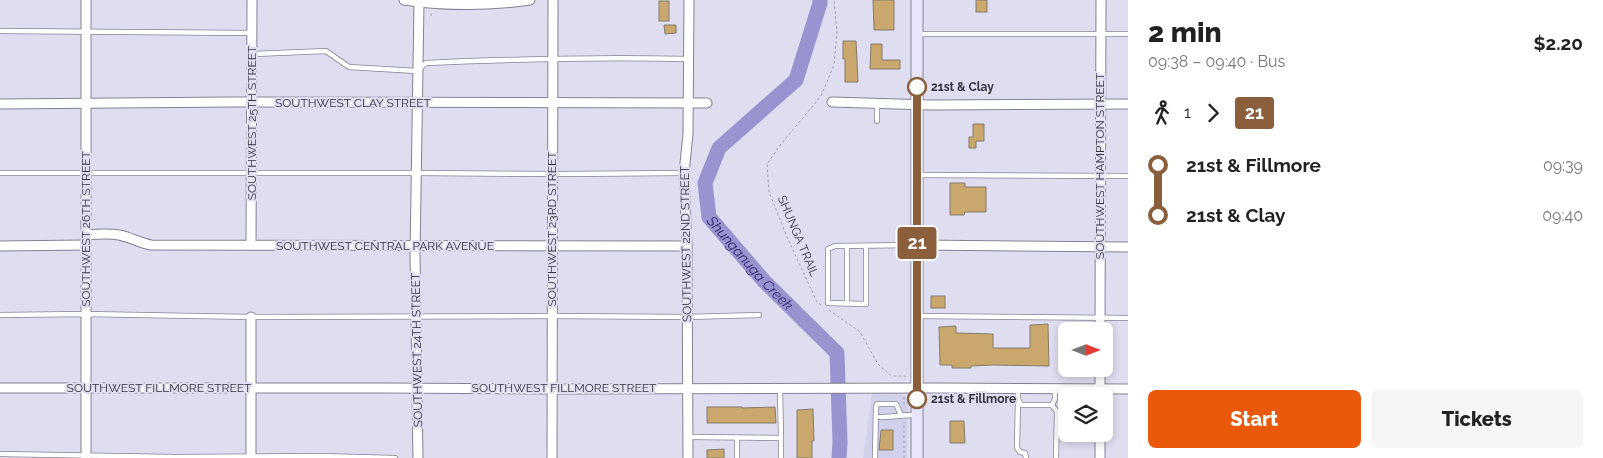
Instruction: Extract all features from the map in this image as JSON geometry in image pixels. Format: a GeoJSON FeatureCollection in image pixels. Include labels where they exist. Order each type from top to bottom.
{"type":"FeatureCollection","features":[{"type":"Feature","properties":{"kind":"main road"},"geometry":{"type":"LineString","coordinates":[[917,0],[917,458]]}},
{"type":"Feature","properties":{"kind":"street","name":"SOUTHWEST 26TH STREET"},"geometry":{"type":"LineString","coordinates":[[86,0],[86,456]]}},
{"type":"Feature","properties":{"kind":"street","name":"SOUTHWEST 25TH STREET"},"geometry":{"type":"LineString","coordinates":[[251,245],[253,173],[252,0]]}},
{"type":"Feature","properties":{"kind":"street"},"geometry":{"type":"LineString","coordinates":[[404,0],[484,4],[530,0]]}},
{"type":"Feature","properties":{"kind":"street","name":"SOUTHWEST 23RD STREET"},"geometry":{"type":"LineString","coordinates":[[552,458],[553,0]]}},
{"type":"Feature","properties":{"kind":"street","name":"SOUTHWEST 22ND STREET"},"geometry":{"type":"LineString","coordinates":[[688,458],[687,246],[684,173],[689,103],[689,0]]}},
{"type":"Feature","properties":{"kind":"street","name":"SOUTHWEST HAMPTON STREET"},"geometry":{"type":"LineString","coordinates":[[1100,322],[1101,0]]}},
{"type":"Feature","properties":{"kind":"street","name":"SOUTHWEST 24TH STREET"},"geometry":{"type":"LineString","coordinates":[[416,1],[418,458]]}},
{"type":"Feature","properties":{"kind":"street","name":"SOUTHWEST CLAY STREET"},"geometry":{"type":"LineString","coordinates":[[0,104],[252,102],[707,103]]}},
{"type":"Feature","properties":{"kind":"street"},"geometry":{"type":"LineString","coordinates":[[832,102],[917,105],[1128,104]]}},
{"type":"Feature","properties":{"kind":"street","name":"SOUTHWEST CENTRAL PARK AVENUE"},"geometry":{"type":"LineString","coordinates":[[86,235],[113,234],[151,245],[687,246]]}},
{"type":"Feature","properties":{"kind":"street"},"geometry":{"type":"LineString","coordinates":[[0,246],[86,245]]}},
{"type":"Feature","properties":{"kind":"street"},"geometry":{"type":"LineString","coordinates":[[917,245],[1128,247]]}},
{"type":"Feature","properties":{"kind":"street"},"geometry":{"type":"LineString","coordinates":[[251,317],[251,457]]}},
{"type":"Feature","properties":{"kind":"street","name":"SOUTHWEST FILLMORE STREET"},"geometry":{"type":"LineString","coordinates":[[0,388],[1058,389]]}},
{"type":"Feature","properties":{"kind":"street","name":"SOUTHWEST FILLMORE STREET"},"geometry":{"type":"LineString","coordinates":[[1113,391],[1128,389]]}},
{"type":"Feature","properties":{"kind":"street"},"geometry":{"type":"LineString","coordinates":[[1100,442],[1100,458]]}},
{"type":"Feature","properties":{"kind":"lane"},"geometry":{"type":"LineString","coordinates":[[0,31],[252,33]]}},
{"type":"Feature","properties":{"kind":"lane"},"geometry":{"type":"LineString","coordinates":[[917,34],[1128,34]]}},
{"type":"Feature","properties":{"kind":"lane"},"geometry":{"type":"LineString","coordinates":[[252,54],[326,51],[349,67],[417,71],[426,63],[552,58],[689,59]]}},
{"type":"Feature","properties":{"kind":"lane"},"geometry":{"type":"LineString","coordinates":[[876,121],[877,104]]}},
{"type":"Feature","properties":{"kind":"lane"},"geometry":{"type":"LineString","coordinates":[[0,174],[684,173]]}},
{"type":"Feature","properties":{"kind":"lane"},"geometry":{"type":"LineString","coordinates":[[917,175],[1128,176]]}},
{"type":"Feature","properties":{"kind":"lane"},"geometry":{"type":"LineString","coordinates":[[866,246],[866,304],[828,303],[828,250],[835,246],[917,245]]}},
{"type":"Feature","properties":{"kind":"lane"},"geometry":{"type":"LineString","coordinates":[[847,246],[847,304]]}},
{"type":"Feature","properties":{"kind":"lane"},"geometry":{"type":"LineString","coordinates":[[0,315],[86,314],[251,317],[687,317],[759,315]]}},
{"type":"Feature","properties":{"kind":"lane"},"geometry":{"type":"LineString","coordinates":[[917,316],[1128,318]]}},
{"type":"Feature","properties":{"kind":"lane"},"geometry":{"type":"LineString","coordinates":[[780,388],[781,458]]}},
{"type":"Feature","properties":{"kind":"lane"},"geometry":{"type":"LineString","coordinates":[[1018,388],[1018,448],[1020,452],[1025,454],[1026,458]]}},
{"type":"Feature","properties":{"kind":"lane"},"geometry":{"type":"LineString","coordinates":[[1052,405],[1055,399],[1055,389]]}},
{"type":"Feature","properties":{"kind":"lane"},"geometry":{"type":"LineString","coordinates":[[1018,399],[1022,405],[1052,405]]}},
{"type":"Feature","properties":{"kind":"lane"},"geometry":{"type":"LineString","coordinates":[[875,458],[877,404],[896,404],[901,415]]}},
{"type":"Feature","properties":{"kind":"lane"},"geometry":{"type":"LineString","coordinates":[[1052,405],[1057,412],[1056,458]]}},
{"type":"Feature","properties":{"kind":"lane"},"geometry":{"type":"LineString","coordinates":[[880,417],[917,415]]}},
{"type":"Feature","properties":{"kind":"lane"},"geometry":{"type":"LineString","coordinates":[[689,437],[781,438]]}},
{"type":"Feature","properties":{"kind":"lane"},"geometry":{"type":"LineString","coordinates":[[737,438],[737,458]]}},
{"type":"Feature","properties":{"kind":"lane"},"geometry":{"type":"LineString","coordinates":[[0,454],[395,458]]}},
{"type":"Feature","properties":{"kind":"path","name":"SHUNGA TRAIL"},"geometry":{"type":"LineString","coordinates":[[834,0],[837,32],[834,65],[821,96],[780,144],[767,164],[769,192],[817,302],[860,332],[878,364],[892,376]]}},
{"type":"Feature","properties":{"kind":"shaded area"},"geometry":{"type":"Polygon","coordinates":[[[872,393],[900,394],[908,400],[907,458],[863,458],[872,393]]]}},
{"type":"Feature","properties":{"kind":"building"},"geometry":{"type":"Polygon","coordinates":[[[873,0],[894,0],[894,30],[874,30],[873,0]]]}},
{"type":"Feature","properties":{"kind":"building"},"geometry":{"type":"Polygon","coordinates":[[[976,0],[987,0],[987,12],[976,12],[976,0]]]}},
{"type":"Feature","properties":{"kind":"building"},"geometry":{"type":"Polygon","coordinates":[[[659,1],[669,1],[669,21],[659,21],[659,1]]]}},
{"type":"Feature","properties":{"kind":"building"},"geometry":{"type":"Polygon","coordinates":[[[664,25],[676,25],[676,33],[665,34],[664,25]]]}},
{"type":"Feature","properties":{"kind":"building"},"geometry":{"type":"Polygon","coordinates":[[[843,41],[856,41],[858,82],[845,82],[843,41]]]}},
{"type":"Feature","properties":{"kind":"building"},"geometry":{"type":"Polygon","coordinates":[[[871,44],[882,44],[882,60],[900,60],[900,69],[870,69],[871,44]]]}},
{"type":"Feature","properties":{"kind":"building"},"geometry":{"type":"Polygon","coordinates":[[[973,124],[984,124],[984,141],[976,141],[976,148],[969,148],[969,137],[973,137],[973,124]]]}},
{"type":"Feature","properties":{"kind":"building"},"geometry":{"type":"Polygon","coordinates":[[[950,183],[965,183],[965,187],[986,187],[986,212],[965,212],[964,215],[950,215],[950,183]]]}},
{"type":"Feature","properties":{"kind":"building"},"geometry":{"type":"Polygon","coordinates":[[[931,296],[945,296],[945,308],[931,308],[931,296]]]}},
{"type":"Feature","properties":{"kind":"building"},"geometry":{"type":"Polygon","coordinates":[[[1048,324],[1049,366],[993,365],[952,368],[952,365],[940,365],[939,327],[956,326],[956,333],[993,334],[993,348],[1030,348],[1030,325],[1048,324]]]}},
{"type":"Feature","properties":{"kind":"building"},"geometry":{"type":"Polygon","coordinates":[[[707,407],[775,407],[776,423],[707,423],[707,407]]]}},
{"type":"Feature","properties":{"kind":"building"},"geometry":{"type":"Polygon","coordinates":[[[813,409],[814,441],[812,441],[812,458],[797,458],[797,410],[813,409]]]}},
{"type":"Feature","properties":{"kind":"building"},"geometry":{"type":"Polygon","coordinates":[[[950,421],[964,421],[965,443],[950,443],[950,421]]]}},
{"type":"Feature","properties":{"kind":"building"},"geometry":{"type":"Polygon","coordinates":[[[881,430],[893,430],[893,450],[879,450],[881,430]]]}},
{"type":"Feature","properties":{"kind":"building"},"geometry":{"type":"Polygon","coordinates":[[[724,449],[724,458],[707,458],[707,450],[724,449]]]}},
{"type":"Feature","properties":{"kind":"waterway","name":"Shunganuga Creek"},"geometry":{"type":"LineString","coordinates":[[820,0],[796,80],[719,148],[705,183],[709,217],[764,281],[837,353],[839,458]]}},
{"type":"Feature","properties":{"kind":"bus line","name":"21"},"geometry":{"type":"LineString","coordinates":[[917,87],[917,399]]}},
{"type":"Feature","properties":{"kind":"place","name":"21st & Clay"},"geometry":{"type":"Point","coordinates":[917,87]}},
{"type":"Feature","properties":{"kind":"place","name":"21st & Fillmore"},"geometry":{"type":"Point","coordinates":[917,399]}}]}
